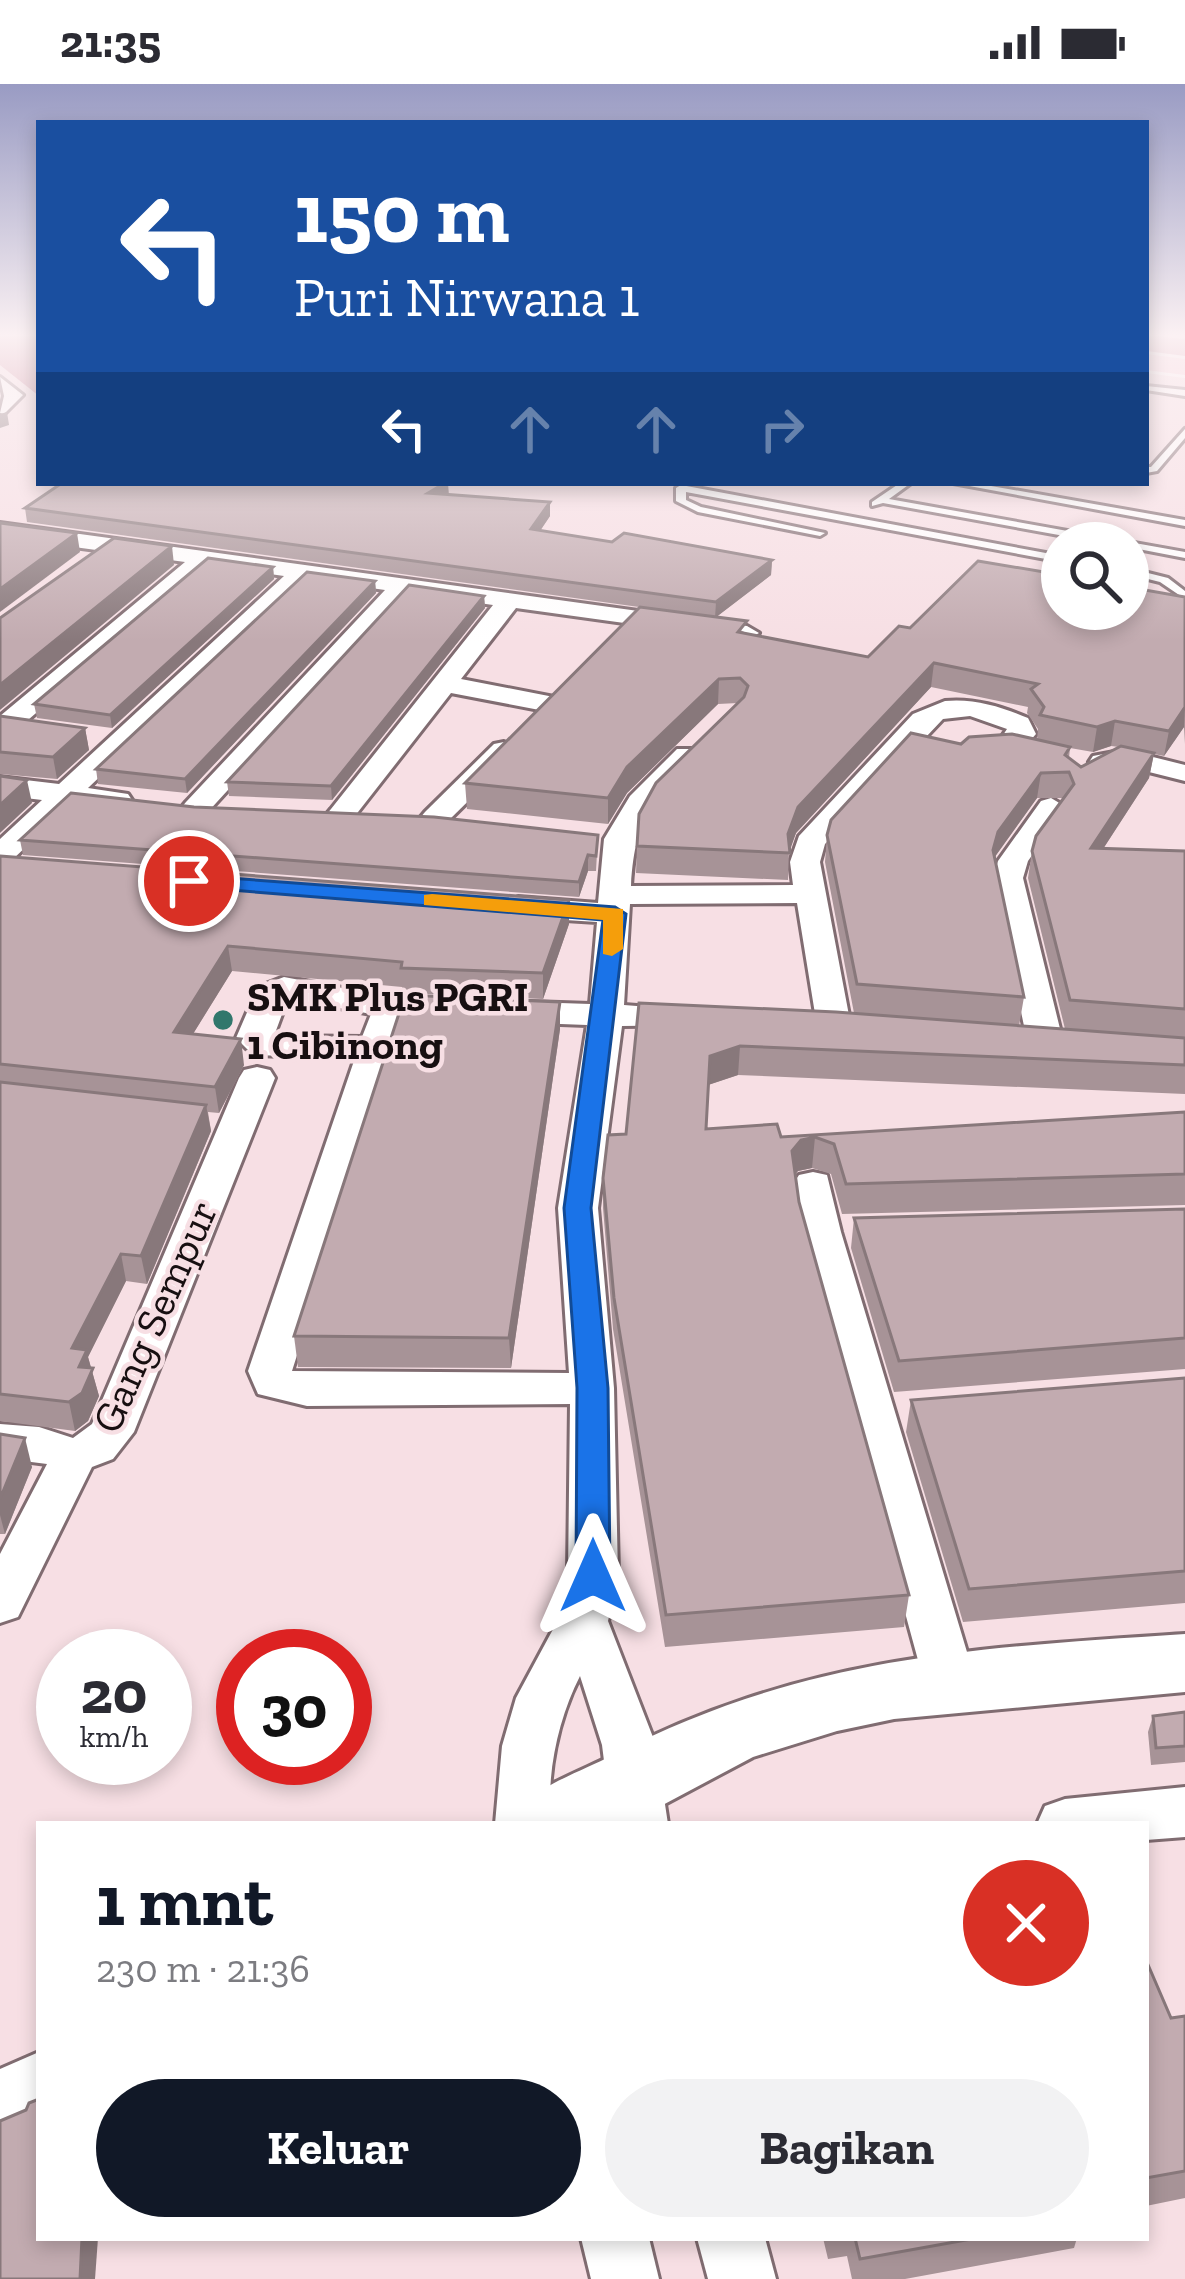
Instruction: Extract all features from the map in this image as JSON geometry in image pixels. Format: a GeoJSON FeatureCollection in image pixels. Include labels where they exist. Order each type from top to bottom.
{"type":"FeatureCollection","features":[{"type":"Feature","properties":{"kind":"main road"},"geometry":{"type":"LineString","coordinates":[[568,1821],[640,1801],[730,1734],[826,1704],[950,1682],[1185,1663]]}},
{"type":"Feature","properties":{"kind":"main road"},"geometry":{"type":"LineString","coordinates":[[0,2116],[36,2098]]}},
{"type":"Feature","properties":{"kind":"street"},"geometry":{"type":"LineString","coordinates":[[0,549],[11,532],[102,553],[201,560],[509,601],[623,627],[747,633]]}},
{"type":"Feature","properties":{"kind":"street"},"geometry":{"type":"LineString","coordinates":[[2,726],[201,560]]}},
{"type":"Feature","properties":{"kind":"street"},"geometry":{"type":"LineString","coordinates":[[8,863],[61,794],[300,573]]}},
{"type":"Feature","properties":{"kind":"street"},"geometry":{"type":"LineString","coordinates":[[173,806],[400,588]]}},
{"type":"Feature","properties":{"kind":"street"},"geometry":{"type":"LineString","coordinates":[[481,823],[330,815],[509,601]]}},
{"type":"Feature","properties":{"kind":"street"},"geometry":{"type":"LineString","coordinates":[[412,817],[541,712],[441,683]]}},
{"type":"Feature","properties":{"kind":"street"},"geometry":{"type":"LineString","coordinates":[[788,1023],[846,1027],[811,894],[805,862],[810,842],[929,714],[958,708],[1019,724],[1022,734],[997,748],[1043,755]]}},
{"type":"Feature","properties":{"kind":"street"},"geometry":{"type":"LineString","coordinates":[[2,726],[121,742]]}},
{"type":"Feature","properties":{"kind":"street"},"geometry":{"type":"LineString","coordinates":[[523,1821],[520,1804],[529,1746],[542,1698],[583,1621],[593,1576],[592,1388],[578,1208],[616,905],[608,837],[715,728]]}},
{"type":"Feature","properties":{"kind":"street"},"geometry":{"type":"LineString","coordinates":[[904,743],[937,747]]}},
{"type":"Feature","properties":{"kind":"street"},"geometry":{"type":"LineString","coordinates":[[1046,1045],[1008,878],[1012,861],[1087,764],[1125,758],[1185,773]]}},
{"type":"Feature","properties":{"kind":"street"},"geometry":{"type":"LineString","coordinates":[[0,786],[237,810]]}},
{"type":"Feature","properties":{"kind":"street"},"geometry":{"type":"LineString","coordinates":[[496,905],[616,905],[811,894]]}},
{"type":"Feature","properties":{"kind":"street"},"geometry":{"type":"LineString","coordinates":[[376,1048],[266,1047],[254,1038],[270,994],[284,987],[390,1007],[720,1020]]}},
{"type":"Feature","properties":{"kind":"street"},"geometry":{"type":"LineString","coordinates":[[390,1007],[270,1371],[274,1383],[307,1390],[592,1388]]}},
{"type":"Feature","properties":{"kind":"street"},"geometry":{"type":"LineString","coordinates":[[999,1040],[1086,1048]]}},
{"type":"Feature","properties":{"kind":"street","name":"Gang Sempur"},"geometry":{"type":"LineString","coordinates":[[0,1603],[74,1456],[97,1447],[111,1432],[228,1123],[257,1078]]}},
{"type":"Feature","properties":{"kind":"street"},"geometry":{"type":"LineString","coordinates":[[813,1184],[821,1232],[950,1682]]}},
{"type":"Feature","properties":{"kind":"street"},"geometry":{"type":"LineString","coordinates":[[821,1232],[868,1230]]}},
{"type":"Feature","properties":{"kind":"street"},"geometry":{"type":"LineString","coordinates":[[875,1414],[923,1410]]}},
{"type":"Feature","properties":{"kind":"street"},"geometry":{"type":"LineString","coordinates":[[0,1441],[39,1444],[74,1456]]}},
{"type":"Feature","properties":{"kind":"street"},"geometry":{"type":"LineString","coordinates":[[583,1621],[626,1723],[640,1801]]}},
{"type":"Feature","properties":{"kind":"street"},"geometry":{"type":"LineString","coordinates":[[1096,1821],[1185,1812]]}},
{"type":"Feature","properties":{"kind":"street"},"geometry":{"type":"LineString","coordinates":[[616,2241],[625,2279]]}},
{"type":"Feature","properties":{"kind":"street"},"geometry":{"type":"LineString","coordinates":[[732,2241],[742,2279]]}},
{"type":"Feature","properties":{"kind":"lane"},"geometry":{"type":"LineString","coordinates":[[1149,470],[1182,436]]}},
{"type":"Feature","properties":{"kind":"lane"},"geometry":{"type":"LineString","coordinates":[[820,533],[698,509],[680,501],[684,486],[1041,555]]}},
{"type":"Feature","properties":{"kind":"lane"},"geometry":{"type":"LineString","coordinates":[[727,486],[865,512],[902,486]]}},
{"type":"Feature","properties":{"kind":"lane"},"geometry":{"type":"LineString","coordinates":[[975,486],[1185,523]]}},
{"type":"Feature","properties":{"kind":"lane"},"geometry":{"type":"LineString","coordinates":[[881,500],[1041,529]]}},
{"type":"Feature","properties":{"kind":"lane"},"geometry":{"type":"LineString","coordinates":[[1149,549],[1185,555]]}},
{"type":"Feature","properties":{"kind":"lane"},"geometry":{"type":"LineString","coordinates":[[1149,576],[1164,580],[1185,596]]}},
{"type":"Feature","properties":{"kind":"building"},"geometry":{"type":"Polygon","coordinates":[[[58,486],[440,486],[428,493],[550,502],[531,529],[612,542],[624,533],[772,560],[716,602],[25,508],[58,486]]]}},
{"type":"Feature","properties":{"kind":"building"},"geometry":{"type":"Polygon","coordinates":[[[0,523],[77,533],[0,589],[0,523]]]}},
{"type":"Feature","properties":{"kind":"building"},"geometry":{"type":"Polygon","coordinates":[[[114,538],[172,546],[0,685],[0,618],[114,538]]]}},
{"type":"Feature","properties":{"kind":"building"},"geometry":{"type":"Polygon","coordinates":[[[208,558],[273,567],[110,715],[34,704],[208,558]]]}},
{"type":"Feature","properties":{"kind":"building"},"geometry":{"type":"Polygon","coordinates":[[[978,561],[1041,572],[1041,630],[1149,630],[1149,591],[1185,597],[1185,707],[1169,731],[1115,721],[1097,727],[1040,715],[1044,707],[1031,689],[1038,684],[934,663],[798,807],[788,834],[790,853],[637,846],[639,814],[656,783],[744,697],[748,686],[740,678],[719,679],[627,767],[608,798],[465,783],[640,607],[747,621],[738,632],[868,657],[899,626],[910,628],[978,561]]]}},
{"type":"Feature","properties":{"kind":"building"},"geometry":{"type":"Polygon","coordinates":[[[307,572],[375,581],[185,779],[96,769],[307,572]]]}},
{"type":"Feature","properties":{"kind":"building"},"geometry":{"type":"Polygon","coordinates":[[[409,585],[484,596],[331,786],[227,782],[409,585]]]}},
{"type":"Feature","properties":{"kind":"building"},"geometry":{"type":"Polygon","coordinates":[[[0,716],[85,728],[53,757],[0,752],[0,716]]]}},
{"type":"Feature","properties":{"kind":"building"},"geometry":{"type":"Polygon","coordinates":[[[911,733],[961,744],[969,737],[1012,734],[1070,747],[1065,755],[1081,767],[1121,746],[1154,753],[1091,848],[1185,851],[1185,1009],[1070,1000],[1032,851],[1036,836],[1074,784],[1069,772],[1041,773],[998,832],[993,850],[1024,997],[857,984],[827,835],[831,820],[911,733]]]}},
{"type":"Feature","properties":{"kind":"building"},"geometry":{"type":"Polygon","coordinates":[[[0,776],[27,780],[0,805],[0,776]]]}},
{"type":"Feature","properties":{"kind":"building"},"geometry":{"type":"Polygon","coordinates":[[[71,793],[194,807],[434,817],[598,835],[596,856],[588,855],[579,882],[20,840],[71,793]]]}},
{"type":"Feature","properties":{"kind":"building"},"geometry":{"type":"Polygon","coordinates":[[[0,856],[569,900],[543,973],[401,968],[402,962],[228,946],[174,1032],[241,1039],[215,1087],[0,1064],[0,856]]]}},
{"type":"Feature","properties":{"kind":"building"},"geometry":{"type":"Polygon","coordinates":[[[405,995],[560,1002],[509,1338],[294,1336],[405,995]]]}},
{"type":"Feature","properties":{"kind":"building"},"geometry":{"type":"Polygon","coordinates":[[[639,1003],[836,1012],[1185,1038],[1185,1065],[740,1046],[710,1056],[706,1129],[777,1124],[781,1137],[1185,1112],[1185,1174],[846,1184],[834,1144],[815,1137],[801,1140],[792,1151],[799,1202],[909,1595],[666,1615],[614,1298],[603,1178],[608,1135],[626,1134],[639,1003]]]}},
{"type":"Feature","properties":{"kind":"building"},"geometry":{"type":"Polygon","coordinates":[[[0,1082],[206,1105],[141,1256],[121,1254],[72,1348],[87,1350],[79,1367],[93,1368],[82,1393],[69,1402],[0,1394],[0,1082]]]}},
{"type":"Feature","properties":{"kind":"building"},"geometry":{"type":"Polygon","coordinates":[[[1185,1209],[1185,1338],[899,1361],[854,1218],[1185,1209]]]}},
{"type":"Feature","properties":{"kind":"building"},"geometry":{"type":"Polygon","coordinates":[[[1185,1378],[1185,1571],[969,1589],[911,1400],[1185,1378]]]}},
{"type":"Feature","properties":{"kind":"building"},"geometry":{"type":"Polygon","coordinates":[[[0,1434],[25,1438],[0,1499],[0,1434]]]}},
{"type":"Feature","properties":{"kind":"building"},"geometry":{"type":"Polygon","coordinates":[[[1185,1712],[1185,1746],[1156,1748],[1153,1716],[1185,1712]]]}},
{"type":"Feature","properties":{"kind":"building"},"geometry":{"type":"Polygon","coordinates":[[[1149,1967],[1171,2018],[1185,2016],[1185,2171],[1149,2177],[1149,1967]]]}},
{"type":"Feature","properties":{"kind":"building"},"geometry":{"type":"Polygon","coordinates":[[[36,2100],[36,2241],[82,2241],[80,2279],[0,2279],[0,2121],[26,2110],[36,2100]]]}},
{"type":"Feature","properties":{"kind":"building"},"geometry":{"type":"Polygon","coordinates":[[[856,2241],[960,2241],[860,2259],[856,2241]]]}},
{"type":"Feature","properties":{"kind":"slow traffic"},"geometry":{"type":"LineString","coordinates":[[432,900],[615,914],[612,949]]}},
{"type":"Feature","properties":{"kind":"place","name":"SMK Plus PGRI 1 Cibinong"},"geometry":{"type":"Point","coordinates":[223,1020]}},
{"type":"Feature","properties":{"kind":"route"},"geometry":{"type":"LineString","coordinates":[[189,881],[615,914],[578,1208],[592,1388],[593,1576]]}}]}
